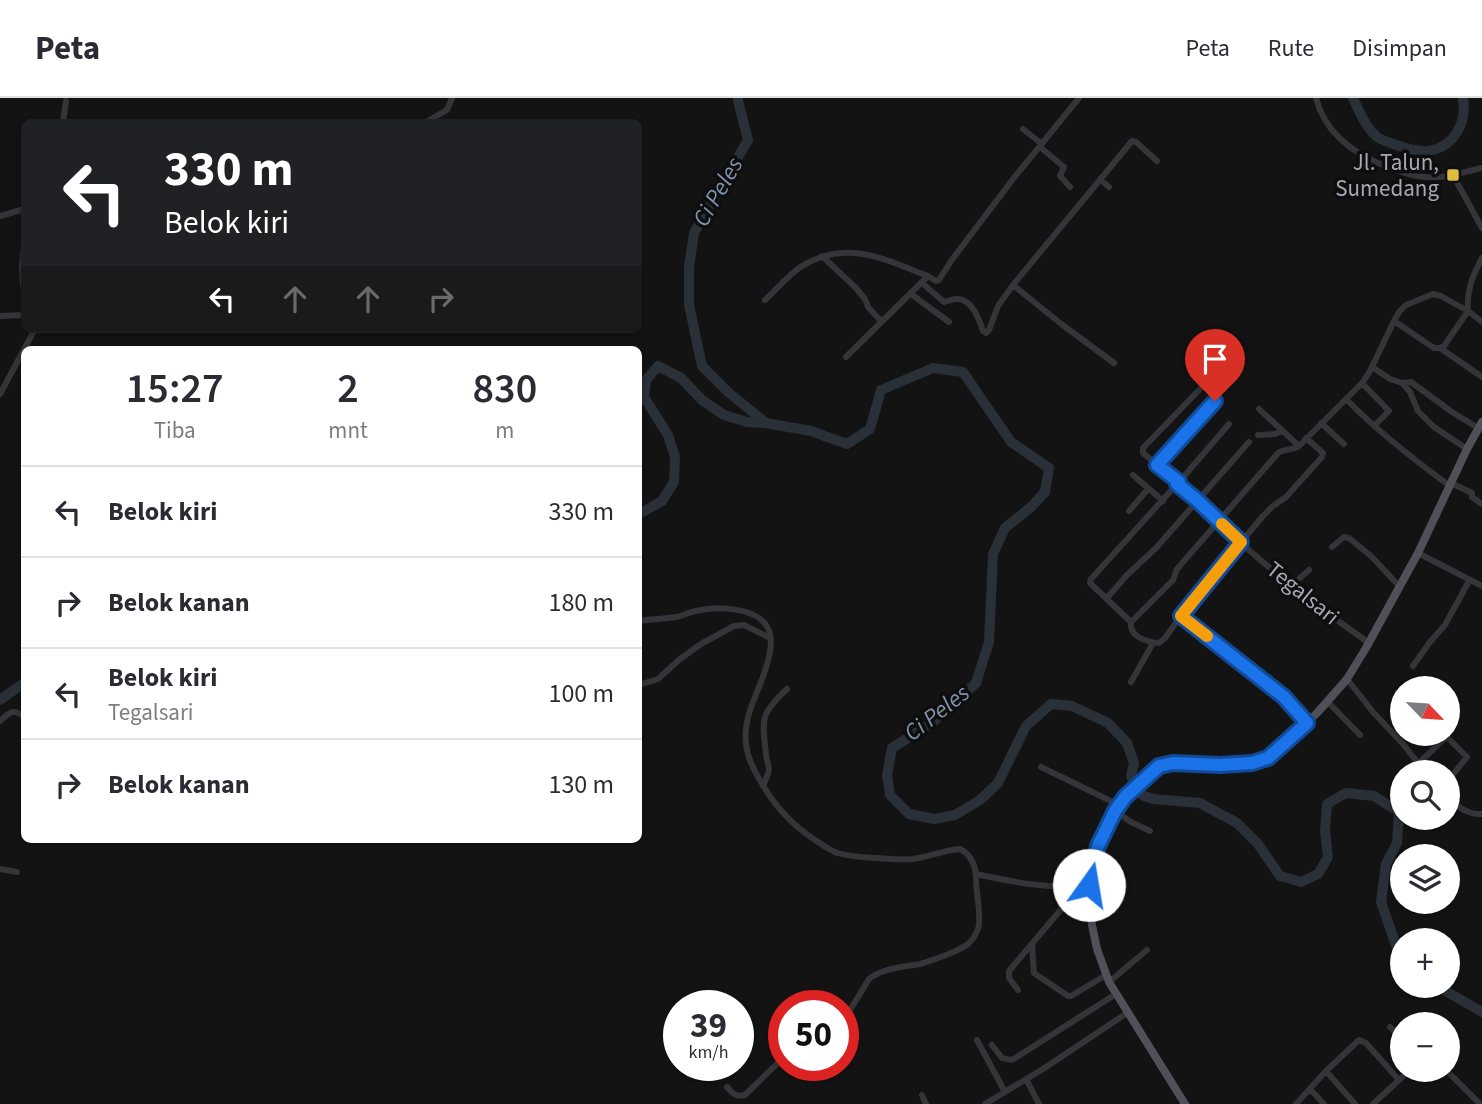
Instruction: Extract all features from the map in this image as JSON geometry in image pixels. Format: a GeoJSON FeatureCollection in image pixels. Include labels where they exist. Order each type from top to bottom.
{"type":"FeatureCollection","features":[{"type":"Feature","properties":{"kind":"main road"},"geometry":{"type":"LineString","coordinates":[[1185,1104],[1107,979],[1095,937],[1089,889],[1098,846],[1125,797],[1159,766],[1166,763],[1236,765],[1268,758],[1328,702],[1347,679],[1400,587],[1480,425]]}},
{"type":"Feature","properties":{"kind":"street"},"geometry":{"type":"LineString","coordinates":[[431,119],[447,110],[452,98]]}},
{"type":"Feature","properties":{"kind":"street"},"geometry":{"type":"LineString","coordinates":[[765,300],[800,267],[833,253],[872,256],[936,281],[1079,98]]}},
{"type":"Feature","properties":{"kind":"street"},"geometry":{"type":"LineString","coordinates":[[1316,98],[1323,118],[1330,128],[1360,155],[1411,175],[1438,177],[1482,167]]}},
{"type":"Feature","properties":{"kind":"street"},"geometry":{"type":"LineString","coordinates":[[63,119],[66,101]]}},
{"type":"Feature","properties":{"kind":"street"},"geometry":{"type":"LineString","coordinates":[[1023,129],[1064,167],[1061,178],[1070,187]]}},
{"type":"Feature","properties":{"kind":"street"},"geometry":{"type":"LineString","coordinates":[[922,283],[944,302],[959,298],[966,301],[986,332],[998,306],[1013,285],[1132,141],[1157,162]]}},
{"type":"Feature","properties":{"kind":"street"},"geometry":{"type":"LineString","coordinates":[[1453,175],[1482,228]]}},
{"type":"Feature","properties":{"kind":"street"},"geometry":{"type":"LineString","coordinates":[[1100,179],[1109,187]]}},
{"type":"Feature","properties":{"kind":"street"},"geometry":{"type":"LineString","coordinates":[[0,216],[21,210]]}},
{"type":"Feature","properties":{"kind":"street"},"geometry":{"type":"LineString","coordinates":[[822,256],[856,288],[881,321]]}},
{"type":"Feature","properties":{"kind":"street"},"geometry":{"type":"LineString","coordinates":[[1440,348],[1468,311],[1469,286],[1482,258]]}},
{"type":"Feature","properties":{"kind":"street"},"geometry":{"type":"LineString","coordinates":[[846,357],[928,276]]}},
{"type":"Feature","properties":{"kind":"street"},"geometry":{"type":"LineString","coordinates":[[1013,285],[1114,363]]}},
{"type":"Feature","properties":{"kind":"street"},"geometry":{"type":"LineString","coordinates":[[911,294],[949,323]]}},
{"type":"Feature","properties":{"kind":"street"},"geometry":{"type":"LineString","coordinates":[[1306,438],[1323,454],[1286,497],[1263,516],[1165,638],[1159,643],[1153,643],[1133,633],[1131,622],[1173,580],[1177,569],[1278,453],[1295,449],[1306,438],[1321,423],[1362,383],[1399,312],[1406,305],[1433,294],[1468,311],[1482,322]]}},
{"type":"Feature","properties":{"kind":"street"},"geometry":{"type":"LineString","coordinates":[[0,316],[21,315]]}},
{"type":"Feature","properties":{"kind":"street"},"geometry":{"type":"LineString","coordinates":[[1394,321],[1482,377]]}},
{"type":"Feature","properties":{"kind":"street"},"geometry":{"type":"LineString","coordinates":[[0,394],[21,355]]}},
{"type":"Feature","properties":{"kind":"street"},"geometry":{"type":"LineString","coordinates":[[1372,367],[1390,379],[1411,383],[1452,412],[1480,425]]}},
{"type":"Feature","properties":{"kind":"street"},"geometry":{"type":"LineString","coordinates":[[1362,383],[1389,411],[1374,426]]}},
{"type":"Feature","properties":{"kind":"street"},"geometry":{"type":"LineString","coordinates":[[1402,383],[1410,392],[1418,411],[1434,427],[1467,449]]}},
{"type":"Feature","properties":{"kind":"street"},"geometry":{"type":"LineString","coordinates":[[1202,387],[1209,387],[1217,399],[1157,465],[1143,453],[1143,447],[1202,387]]}},
{"type":"Feature","properties":{"kind":"street"},"geometry":{"type":"LineString","coordinates":[[1346,399],[1406,454],[1451,484],[1471,492],[1472,498],[1482,504]]}},
{"type":"Feature","properties":{"kind":"street"},"geometry":{"type":"LineString","coordinates":[[1259,409],[1298,446]]}},
{"type":"Feature","properties":{"kind":"street"},"geometry":{"type":"LineString","coordinates":[[1321,423],[1344,444]]}},
{"type":"Feature","properties":{"kind":"street"},"geometry":{"type":"LineString","coordinates":[[1131,622],[1090,583],[1091,579],[1229,424]]}},
{"type":"Feature","properties":{"kind":"street"},"geometry":{"type":"LineString","coordinates":[[1258,435],[1282,431]]}},
{"type":"Feature","properties":{"kind":"street"},"geometry":{"type":"LineString","coordinates":[[1107,598],[1156,548],[1249,442]]}},
{"type":"Feature","properties":{"kind":"street","name":"Tegalsari"},"geometry":{"type":"LineString","coordinates":[[1157,465],[1292,585],[1369,643]]}},
{"type":"Feature","properties":{"kind":"street"},"geometry":{"type":"LineString","coordinates":[[1133,475],[1163,501]]}},
{"type":"Feature","properties":{"kind":"street"},"geometry":{"type":"LineString","coordinates":[[1129,510],[1148,489]]}},
{"type":"Feature","properties":{"kind":"street"},"geometry":{"type":"LineString","coordinates":[[1332,547],[1345,537],[1349,538],[1371,556],[1400,587]]}},
{"type":"Feature","properties":{"kind":"street"},"geometry":{"type":"LineString","coordinates":[[1418,553],[1482,586]]}},
{"type":"Feature","properties":{"kind":"street"},"geometry":{"type":"LineString","coordinates":[[1292,585],[1309,570]]}},
{"type":"Feature","properties":{"kind":"street"},"geometry":{"type":"LineString","coordinates":[[1413,666],[1445,625],[1469,581]]}},
{"type":"Feature","properties":{"kind":"street"},"geometry":{"type":"LineString","coordinates":[[642,620],[674,618],[715,608],[730,608],[766,624],[771,656],[747,720],[746,752],[769,795],[794,825],[839,854],[905,860],[960,849],[969,855],[976,874],[978,928],[969,944],[937,959],[875,974],[859,995]]}},
{"type":"Feature","properties":{"kind":"street"},"geometry":{"type":"LineString","coordinates":[[1181,616],[1284,697],[1307,723]]}},
{"type":"Feature","properties":{"kind":"street"},"geometry":{"type":"LineString","coordinates":[[642,684],[658,679],[701,644],[734,626],[744,625],[770,638]]}},
{"type":"Feature","properties":{"kind":"street"},"geometry":{"type":"LineString","coordinates":[[1131,682],[1153,643]]}},
{"type":"Feature","properties":{"kind":"street"},"geometry":{"type":"LineString","coordinates":[[1347,679],[1415,760]]}},
{"type":"Feature","properties":{"kind":"street"},"geometry":{"type":"LineString","coordinates":[[764,786],[769,767],[763,723],[765,713],[787,689]]}},
{"type":"Feature","properties":{"kind":"street"},"geometry":{"type":"LineString","coordinates":[[1328,702],[1360,735]]}},
{"type":"Feature","properties":{"kind":"street"},"geometry":{"type":"LineString","coordinates":[[0,721],[11,711],[21,715]]}},
{"type":"Feature","properties":{"kind":"street"},"geometry":{"type":"LineString","coordinates":[[1422,760],[1447,737],[1467,757],[1460,766]]}},
{"type":"Feature","properties":{"kind":"street"},"geometry":{"type":"LineString","coordinates":[[1041,766],[1117,808],[1131,822],[1150,831]]}},
{"type":"Feature","properties":{"kind":"street"},"geometry":{"type":"LineString","coordinates":[[1460,807],[1475,814],[1482,814]]}},
{"type":"Feature","properties":{"kind":"street"},"geometry":{"type":"LineString","coordinates":[[0,869],[17,872]]}},
{"type":"Feature","properties":{"kind":"street"},"geometry":{"type":"LineString","coordinates":[[976,874],[1036,885],[1089,889]]}},
{"type":"Feature","properties":{"kind":"street"},"geometry":{"type":"LineString","coordinates":[[1018,990],[1009,978],[1009,971],[1069,900],[1089,889]]}},
{"type":"Feature","properties":{"kind":"street"},"geometry":{"type":"LineString","coordinates":[[1032,945],[1034,973],[1068,996],[1107,979],[1147,950]]}},
{"type":"Feature","properties":{"kind":"street"},"geometry":{"type":"LineString","coordinates":[[992,1045],[1002,1058],[1012,1060],[1116,994]]}},
{"type":"Feature","properties":{"kind":"street"},"geometry":{"type":"LineString","coordinates":[[985,1104],[1127,1013]]}},
{"type":"Feature","properties":{"kind":"street"},"geometry":{"type":"LineString","coordinates":[[977,1040],[1005,1092]]}},
{"type":"Feature","properties":{"kind":"street"},"geometry":{"type":"LineString","coordinates":[[1296,1104],[1326,1071],[1361,1040],[1390,1071]]}},
{"type":"Feature","properties":{"kind":"street"},"geometry":{"type":"LineString","coordinates":[[1326,1071],[1355,1104]]}},
{"type":"Feature","properties":{"kind":"street"},"geometry":{"type":"LineString","coordinates":[[727,1087],[734,1094],[745,1095],[768,1073]]}},
{"type":"Feature","properties":{"kind":"street"},"geometry":{"type":"LineString","coordinates":[[1026,1079],[1040,1104]]}},
{"type":"Feature","properties":{"kind":"street"},"geometry":{"type":"LineString","coordinates":[[1373,1104],[1397,1082]]}},
{"type":"Feature","properties":{"kind":"street"},"geometry":{"type":"LineString","coordinates":[[1458,1082],[1480,1104]]}},
{"type":"Feature","properties":{"kind":"street"},"geometry":{"type":"LineString","coordinates":[[1310,1089],[1324,1104]]}},
{"type":"Feature","properties":{"kind":"street"},"geometry":{"type":"LineString","coordinates":[[922,1095],[926,1104]]}},
{"type":"Feature","properties":{"kind":"waterway","name":"Ci Peles"},"geometry":{"type":"LineString","coordinates":[[738,98],[748,140],[694,233],[689,267],[689,305],[702,366],[728,392],[766,423],[811,431],[847,444],[870,429],[881,390],[933,368],[963,372],[1011,442],[1049,468],[1045,492],[1005,528],[993,554],[989,642],[976,683],[933,722],[892,748],[887,775],[890,795],[909,814],[934,819],[955,815],[980,800],[998,783],[1026,726],[1051,704],[1072,706],[1108,723],[1127,743],[1134,763],[1131,776],[1142,795],[1153,799],[1200,803],[1237,823],[1258,844],[1280,876],[1301,882],[1318,874],[1328,857],[1325,831],[1327,804],[1346,793],[1374,796],[1399,812],[1397,843],[1386,864],[1381,902],[1390,928]]}},
{"type":"Feature","properties":{"kind":"waterway","name":"Ci Peles"},"geometry":{"type":"LineString","coordinates":[[1353,98],[1365,123],[1378,137],[1403,147],[1424,151],[1437,149],[1452,139],[1461,124],[1463,98]]}},
{"type":"Feature","properties":{"kind":"waterway"},"geometry":{"type":"LineString","coordinates":[[642,512],[662,501],[674,482],[675,457],[668,435],[644,397],[646,380],[658,366],[681,378],[702,400],[724,415],[747,422],[766,423]]}},
{"type":"Feature","properties":{"kind":"waterway"},"geometry":{"type":"LineString","coordinates":[[0,700],[21,685]]}},
{"type":"Feature","properties":{"kind":"waterway","name":"Ci Peles"},"geometry":{"type":"LineString","coordinates":[[1458,998],[1482,1012]]}},
{"type":"Feature","properties":{"kind":"slow traffic"},"geometry":{"type":"LineString","coordinates":[[1207,636],[1181,616],[1241,542],[1222,524]]}},
{"type":"Feature","properties":{"kind":"place","name":"Jl. Talun, Sumedang"},"geometry":{"type":"Point","coordinates":[1453,175]}},
{"type":"Feature","properties":{"kind":"route"},"geometry":{"type":"LineString","coordinates":[[1089,885],[1098,846],[1115,811],[1125,797],[1159,766],[1166,763],[1252,763],[1268,758],[1307,723],[1284,697],[1181,616],[1241,542],[1177,484],[1179,482],[1157,465],[1215,401]]}}]}
